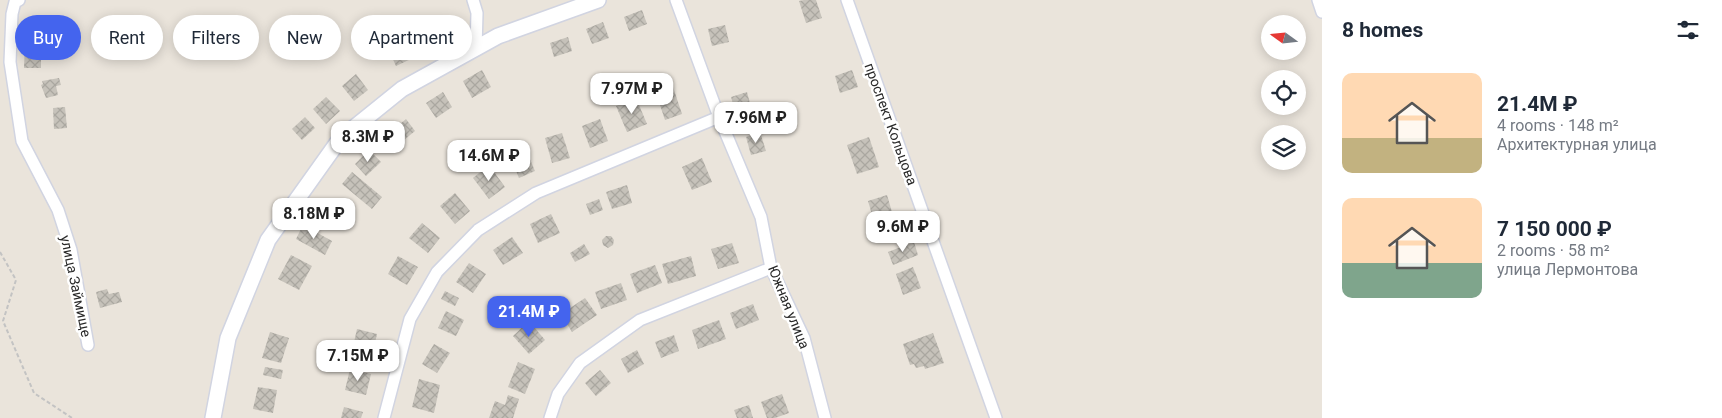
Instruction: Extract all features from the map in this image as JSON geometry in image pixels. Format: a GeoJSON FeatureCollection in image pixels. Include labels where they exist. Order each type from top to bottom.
{"type":"FeatureCollection","features":[{"type":"Feature","properties":{"kind":"street","name":"улица Займище"},"geometry":{"type":"LineString","coordinates":[[19,0],[16,2],[12,14],[10,62],[22,140],[58,210],[71,250],[88,345]]}},
{"type":"Feature","properties":{"kind":"street"},"geometry":{"type":"LineString","coordinates":[[473,0],[477,13],[476,49]]}},
{"type":"Feature","properties":{"kind":"street"},"geometry":{"type":"LineString","coordinates":[[213,418],[228,338],[242,299],[268,240],[340,140],[402,89],[498,36],[598,0]]}},
{"type":"Feature","properties":{"kind":"street","name":"Южная улица"},"geometry":{"type":"LineString","coordinates":[[676,0],[719,117],[762,217],[771,268],[804,338],[825,418]]}},
{"type":"Feature","properties":{"kind":"street","name":"проспект Кольцова"},"geometry":{"type":"LineString","coordinates":[[847,0],[996,418]]}},
{"type":"Feature","properties":{"kind":"street"},"geometry":{"type":"LineString","coordinates":[[1318,0],[1322,12]]}},
{"type":"Feature","properties":{"kind":"street"},"geometry":{"type":"LineString","coordinates":[[384,418],[410,318],[437,272],[478,230],[536,193],[719,117]]}},
{"type":"Feature","properties":{"kind":"street"},"geometry":{"type":"LineString","coordinates":[[550,418],[558,394],[580,363],[640,320],[771,268]]}},
{"type":"Feature","properties":{"kind":"path"},"geometry":{"type":"LineString","coordinates":[[0,252],[16,280],[3,321],[34,393],[72,418]]}},
{"type":"Feature","properties":{"kind":"building"},"geometry":{"type":"Polygon","coordinates":[[[816,0],[822,18],[806,23],[799,1],[816,0]]]}},
{"type":"Feature","properties":{"kind":"building"},"geometry":{"type":"Polygon","coordinates":[[[642,10],[647,24],[629,31],[624,17],[642,10]]]}},
{"type":"Feature","properties":{"kind":"building"},"geometry":{"type":"Polygon","coordinates":[[[603,22],[609,38],[592,44],[586,29],[603,22]]]}},
{"type":"Feature","properties":{"kind":"building"},"geometry":{"type":"Polygon","coordinates":[[[725,25],[729,42],[712,46],[708,29],[725,25]]]}},
{"type":"Feature","properties":{"kind":"building"},"geometry":{"type":"Polygon","coordinates":[[[568,37],[572,51],[554,57],[550,43],[568,37]]]}},
{"type":"Feature","properties":{"kind":"building"},"geometry":{"type":"Polygon","coordinates":[[[24,60],[41,60],[41,68],[24,68],[24,60]]]}},
{"type":"Feature","properties":{"kind":"building"},"geometry":{"type":"Polygon","coordinates":[[[393,60],[409,60],[396,66],[393,60]]]}},
{"type":"Feature","properties":{"kind":"building"},"geometry":{"type":"Polygon","coordinates":[[[482,70],[491,87],[472,98],[463,81],[482,70]]]}},
{"type":"Feature","properties":{"kind":"building"},"geometry":{"type":"Polygon","coordinates":[[[852,70],[858,87],[840,93],[835,76],[852,70]]]}},
{"type":"Feature","properties":{"kind":"building"},"geometry":{"type":"Polygon","coordinates":[[[356,74],[368,90],[354,101],[342,86],[356,74]]]}},
{"type":"Feature","properties":{"kind":"building"},"geometry":{"type":"Polygon","coordinates":[[[59,78],[61,85],[56,86],[58,95],[46,98],[41,85],[43,84],[42,81],[59,78]]]}},
{"type":"Feature","properties":{"kind":"building"},"geometry":{"type":"Polygon","coordinates":[[[673,87],[682,114],[665,120],[656,93],[673,87]]]}},
{"type":"Feature","properties":{"kind":"building"},"geometry":{"type":"Polygon","coordinates":[[[443,92],[452,107],[436,118],[426,103],[443,92]]]}},
{"type":"Feature","properties":{"kind":"building"},"geometry":{"type":"Polygon","coordinates":[[[747,92],[752,111],[737,116],[731,97],[747,92]]]}},
{"type":"Feature","properties":{"kind":"building"},"geometry":{"type":"Polygon","coordinates":[[[326,97],[340,111],[326,124],[313,109],[326,97]]]}},
{"type":"Feature","properties":{"kind":"building"},"geometry":{"type":"Polygon","coordinates":[[[636,98],[647,124],[627,132],[616,106],[636,98]]]}},
{"type":"Feature","properties":{"kind":"building"},"geometry":{"type":"Polygon","coordinates":[[[65,107],[67,128],[54,129],[53,108],[65,107]]]}},
{"type":"Feature","properties":{"kind":"building"},"geometry":{"type":"Polygon","coordinates":[[[305,117],[315,128],[302,140],[292,129],[305,117]]]}},
{"type":"Feature","properties":{"kind":"building"},"geometry":{"type":"Polygon","coordinates":[[[406,119],[415,131],[398,145],[388,134],[406,119]]]}},
{"type":"Feature","properties":{"kind":"building"},"geometry":{"type":"Polygon","coordinates":[[[600,119],[608,141],[590,148],[582,126],[600,119]]]}},
{"type":"Feature","properties":{"kind":"building"},"geometry":{"type":"Polygon","coordinates":[[[760,132],[766,151],[751,155],[746,137],[760,132]]]}},
{"type":"Feature","properties":{"kind":"building"},"geometry":{"type":"Polygon","coordinates":[[[562,133],[570,158],[552,163],[545,138],[562,133]]]}},
{"type":"Feature","properties":{"kind":"building"},"geometry":{"type":"Polygon","coordinates":[[[869,137],[879,167],[857,174],[847,145],[869,137]]]}},
{"type":"Feature","properties":{"kind":"building"},"geometry":{"type":"Polygon","coordinates":[[[369,150],[381,162],[366,176],[355,164],[369,150]]]}},
{"type":"Feature","properties":{"kind":"building"},"geometry":{"type":"Polygon","coordinates":[[[526,150],[535,171],[519,178],[510,157],[526,150]]]}},
{"type":"Feature","properties":{"kind":"building"},"geometry":{"type":"Polygon","coordinates":[[[702,158],[712,182],[692,190],[682,167],[702,158]]]}},
{"type":"Feature","properties":{"kind":"building"},"geometry":{"type":"Polygon","coordinates":[[[489,165],[505,187],[489,199],[473,178],[489,165]]]}},
{"type":"Feature","properties":{"kind":"building"},"geometry":{"type":"Polygon","coordinates":[[[352,172],[382,197],[372,209],[342,184],[352,172]]]}},
{"type":"Feature","properties":{"kind":"building"},"geometry":{"type":"Polygon","coordinates":[[[627,185],[632,203],[612,209],[606,192],[627,185]]]}},
{"type":"Feature","properties":{"kind":"building"},"geometry":{"type":"Polygon","coordinates":[[[455,193],[470,211],[455,224],[440,206],[455,193]]]}},
{"type":"Feature","properties":{"kind":"building"},"geometry":{"type":"Polygon","coordinates":[[[887,195],[892,212],[873,218],[868,201],[887,195]]]}},
{"type":"Feature","properties":{"kind":"building"},"geometry":{"type":"Polygon","coordinates":[[[599,199],[603,210],[590,215],[586,204],[599,199]]]}},
{"type":"Feature","properties":{"kind":"building"},"geometry":{"type":"Polygon","coordinates":[[[551,214],[560,233],[538,243],[530,224],[551,214]]]}},
{"type":"Feature","properties":{"kind":"building"},"geometry":{"type":"Polygon","coordinates":[[[422,223],[440,238],[428,253],[409,238],[422,223]]]}},
{"type":"Feature","properties":{"kind":"building"},"geometry":{"type":"Polygon","coordinates":[[[303,225],[332,241],[325,255],[296,239],[303,225]]]}},
{"type":"Feature","properties":{"kind":"building"},"geometry":{"type":"Polygon","coordinates":[[[606,236],[611,236],[614,240],[613,245],[608,248],[603,245],[602,240],[606,236]]]}},
{"type":"Feature","properties":{"kind":"building"},"geometry":{"type":"Polygon","coordinates":[[[512,237],[523,253],[503,265],[493,250],[512,237]]]}},
{"type":"Feature","properties":{"kind":"building"},"geometry":{"type":"Polygon","coordinates":[[[914,242],[918,255],[893,265],[888,252],[914,242]]]}},
{"type":"Feature","properties":{"kind":"building"},"geometry":{"type":"Polygon","coordinates":[[[732,243],[739,263],[718,269],[711,249],[732,243]]]}},
{"type":"Feature","properties":{"kind":"building"},"geometry":{"type":"Polygon","coordinates":[[[584,244],[590,254],[575,262],[570,253],[584,244]]]}},
{"type":"Feature","properties":{"kind":"building"},"geometry":{"type":"Polygon","coordinates":[[[291,255],[312,266],[299,290],[278,279],[291,255]]]}},
{"type":"Feature","properties":{"kind":"building"},"geometry":{"type":"Polygon","coordinates":[[[398,256],[418,267],[407,285],[388,274],[398,256]]]}},
{"type":"Feature","properties":{"kind":"building"},"geometry":{"type":"Polygon","coordinates":[[[691,256],[696,276],[668,284],[662,264],[691,256]]]}},
{"type":"Feature","properties":{"kind":"building"},"geometry":{"type":"Polygon","coordinates":[[[469,263],[486,274],[473,293],[456,282],[469,263]]]}},
{"type":"Feature","properties":{"kind":"building"},"geometry":{"type":"Polygon","coordinates":[[[655,265],[662,283],[637,293],[630,274],[655,265]]]}},
{"type":"Feature","properties":{"kind":"building"},"geometry":{"type":"Polygon","coordinates":[[[913,267],[921,288],[903,295],[896,274],[913,267]]]}},
{"type":"Feature","properties":{"kind":"building"},"geometry":{"type":"Polygon","coordinates":[[[621,283],[627,300],[601,309],[595,292],[621,283]]]}},
{"type":"Feature","properties":{"kind":"building"},"geometry":{"type":"Polygon","coordinates":[[[107,289],[109,294],[119,292],[122,302],[100,308],[96,292],[107,289]]]}},
{"type":"Feature","properties":{"kind":"building"},"geometry":{"type":"Polygon","coordinates":[[[445,291],[459,298],[455,306],[441,299],[445,291]]]}},
{"type":"Feature","properties":{"kind":"building"},"geometry":{"type":"Polygon","coordinates":[[[585,298],[597,315],[572,332],[561,314],[585,298]]]}},
{"type":"Feature","properties":{"kind":"building"},"geometry":{"type":"Polygon","coordinates":[[[753,304],[759,320],[736,329],[730,313],[753,304]]]}},
{"type":"Feature","properties":{"kind":"building"},"geometry":{"type":"Polygon","coordinates":[[[446,311],[464,320],[456,336],[438,328],[446,311]]]}},
{"type":"Feature","properties":{"kind":"building"},"geometry":{"type":"Polygon","coordinates":[[[719,320],[726,339],[698,349],[692,330],[719,320]]]}},
{"type":"Feature","properties":{"kind":"building"},"geometry":{"type":"Polygon","coordinates":[[[529,321],[545,340],[529,354],[513,336],[529,321]]]}},
{"type":"Feature","properties":{"kind":"building"},"geometry":{"type":"Polygon","coordinates":[[[357,329],[377,334],[372,356],[352,351],[357,329]]]}},
{"type":"Feature","properties":{"kind":"building"},"geometry":{"type":"Polygon","coordinates":[[[270,332],[289,338],[281,363],[262,358],[270,332]]]}},
{"type":"Feature","properties":{"kind":"building"},"geometry":{"type":"Polygon","coordinates":[[[933,333],[944,363],[925,369],[924,366],[916,368],[914,364],[910,365],[903,344],[933,333]]]}},
{"type":"Feature","properties":{"kind":"building"},"geometry":{"type":"Polygon","coordinates":[[[674,335],[679,351],[661,358],[655,342],[674,335]]]}},
{"type":"Feature","properties":{"kind":"building"},"geometry":{"type":"Polygon","coordinates":[[[434,344],[450,353],[437,373],[422,364],[434,344]]]}},
{"type":"Feature","properties":{"kind":"building"},"geometry":{"type":"Polygon","coordinates":[[[637,350],[644,364],[628,373],[621,359],[637,350]]]}},
{"type":"Feature","properties":{"kind":"building"},"geometry":{"type":"Polygon","coordinates":[[[518,362],[535,369],[525,394],[508,387],[518,362]]]}},
{"type":"Feature","properties":{"kind":"building"},"geometry":{"type":"Polygon","coordinates":[[[265,367],[283,370],[281,379],[263,375],[265,367]]]}},
{"type":"Feature","properties":{"kind":"building"},"geometry":{"type":"Polygon","coordinates":[[[350,369],[371,374],[366,395],[345,390],[350,369]]]}},
{"type":"Feature","properties":{"kind":"building"},"geometry":{"type":"Polygon","coordinates":[[[600,370],[611,383],[596,396],[585,383],[600,370]]]}},
{"type":"Feature","properties":{"kind":"building"},"geometry":{"type":"Polygon","coordinates":[[[419,379],[440,385],[434,413],[412,407],[419,379]]]}},
{"type":"Feature","properties":{"kind":"building"},"geometry":{"type":"Polygon","coordinates":[[[258,387],[277,390],[273,413],[253,409],[258,387]]]}},
{"type":"Feature","properties":{"kind":"building"},"geometry":{"type":"Polygon","coordinates":[[[782,394],[789,413],[775,418],[767,418],[761,402],[782,394]]]}},
{"type":"Feature","properties":{"kind":"building"},"geometry":{"type":"Polygon","coordinates":[[[508,395],[519,399],[513,418],[489,418],[495,401],[505,405],[508,395]]]}},
{"type":"Feature","properties":{"kind":"building"},"geometry":{"type":"Polygon","coordinates":[[[749,405],[753,418],[737,418],[734,410],[749,405]]]}},
{"type":"Feature","properties":{"kind":"building"},"geometry":{"type":"Polygon","coordinates":[[[344,407],[363,412],[361,418],[341,418],[344,407]]]}}]}
